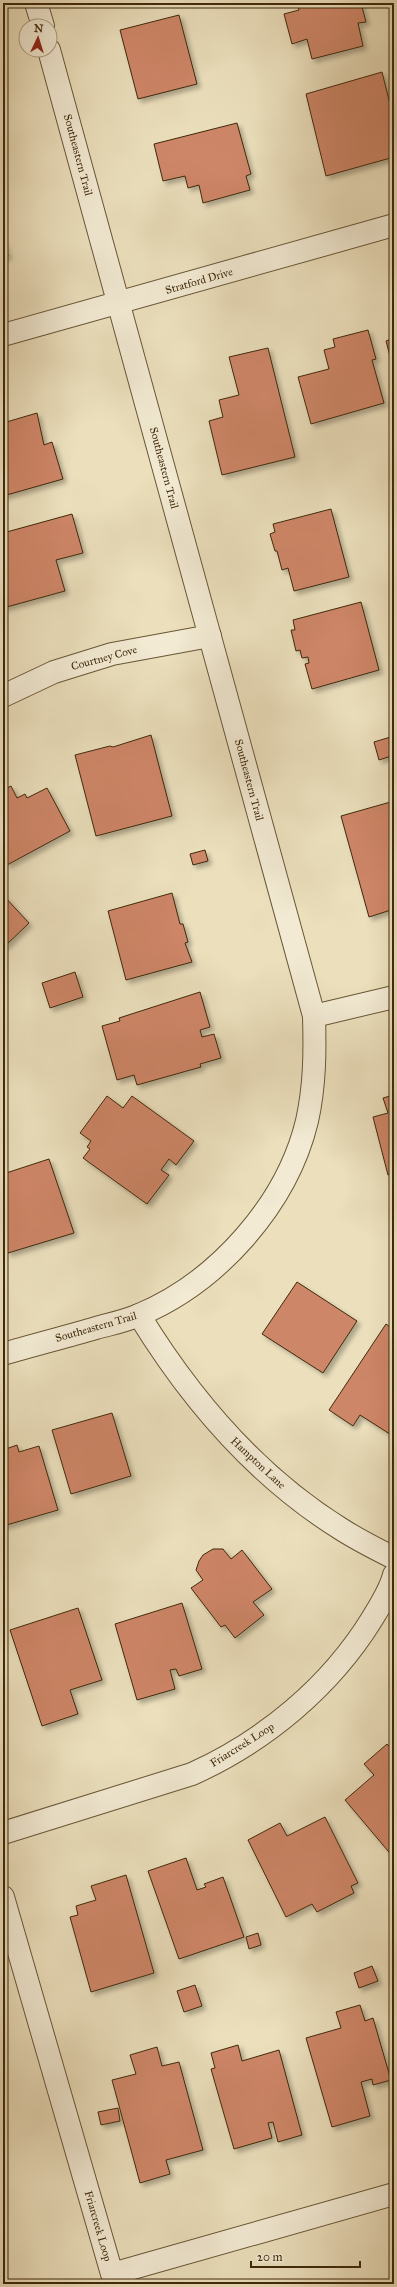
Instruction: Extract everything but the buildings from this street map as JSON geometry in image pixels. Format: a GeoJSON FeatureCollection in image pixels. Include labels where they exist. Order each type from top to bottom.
{"type":"FeatureCollection","features":[{"type":"Feature","properties":{"kind":"street"},"geometry":{"type":"LineString","coordinates":[[36,3],[41,18]]}},
{"type":"Feature","properties":{"kind":"street","name":"Southeastern Trail"},"geometry":{"type":"LineString","coordinates":[[3,1354],[139,1316],[186,1290],[227,1257],[262,1217],[289,1171],[307,1121],[315,1069],[314,1016],[51,58]]}},
{"type":"Feature","properties":{"kind":"street","name":"Stratford Drive"},"geometry":{"type":"LineString","coordinates":[[3,335],[119,304],[394,225]]}},
{"type":"Feature","properties":{"kind":"street","name":"Courtney Cove"},"geometry":{"type":"LineString","coordinates":[[3,696],[54,672],[112,654],[210,636]]}},
{"type":"Feature","properties":{"kind":"street"},"geometry":{"type":"LineString","coordinates":[[314,1016],[394,997]]}},
{"type":"Feature","properties":{"kind":"street","name":"Hampton Lane"},"geometry":{"type":"LineString","coordinates":[[139,1316],[156,1343],[195,1397],[238,1447],[287,1491],[341,1529],[394,1558]]}},
{"type":"Feature","properties":{"kind":"street","name":"Friarcreek Loop"},"geometry":{"type":"LineString","coordinates":[[3,1833],[192,1774],[220,1762],[272,1729],[318,1688],[358,1642],[390,1588],[394,1575]]}},
{"type":"Feature","properties":{"kind":"street","name":"Friarcreek Loop"},"geometry":{"type":"LineString","coordinates":[[3,1897],[112,2274],[394,2194]]}}]}
